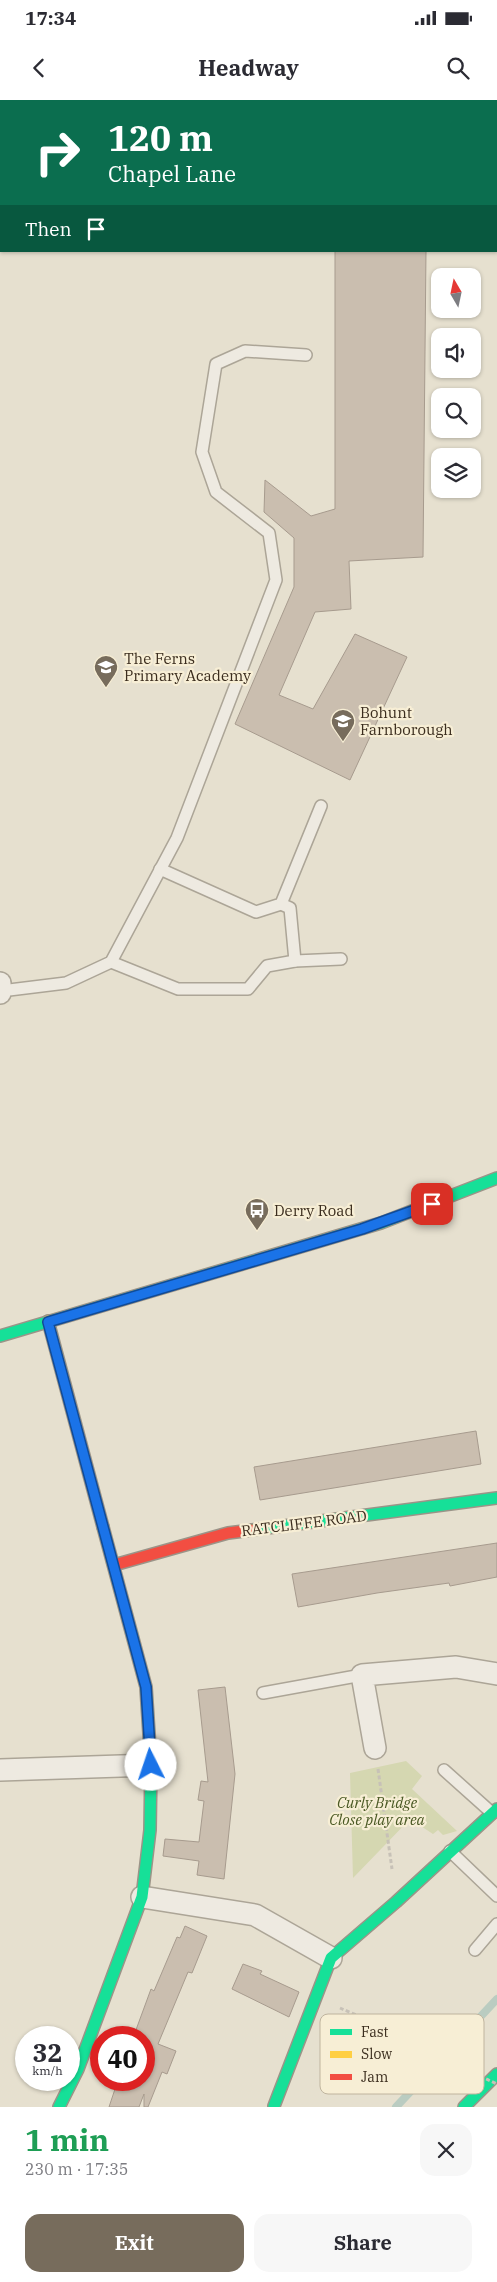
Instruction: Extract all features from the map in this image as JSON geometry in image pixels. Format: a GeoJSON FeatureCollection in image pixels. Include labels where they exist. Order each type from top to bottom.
{"type":"FeatureCollection","features":[{"type":"Feature","properties":{"kind":"main road"},"geometry":{"type":"LineString","coordinates":[[0,1336],[381,1223],[467,1192],[497,1178]]}},
{"type":"Feature","properties":{"kind":"main road"},"geometry":{"type":"LineString","coordinates":[[48,1322],[146,1687],[151,1765],[150,1830],[142,1897],[78,2069],[59,2107]]}},
{"type":"Feature","properties":{"kind":"main road","name":"RATCLIFFE ROAD"},"geometry":{"type":"LineString","coordinates":[[114,1565],[228,1533],[497,1498]]}},
{"type":"Feature","properties":{"kind":"main road"},"geometry":{"type":"LineString","coordinates":[[274,2106],[330,1958],[396,1902],[495,1811]]}},
{"type":"Feature","properties":{"kind":"main road"},"geometry":{"type":"LineString","coordinates":[[484,2087],[497,2074]]}},
{"type":"Feature","properties":{"kind":"main road"},"geometry":{"type":"LineString","coordinates":[[464,2107],[477,2094]]}},
{"type":"Feature","properties":{"kind":"street"},"geometry":{"type":"LineString","coordinates":[[375,1748],[362,1675],[456,1667],[497,1674]]}},
{"type":"Feature","properties":{"kind":"street"},"geometry":{"type":"LineString","coordinates":[[0,1770],[151,1765]]}},
{"type":"Feature","properties":{"kind":"street"},"geometry":{"type":"LineString","coordinates":[[142,1897],[255,1915],[330,1958]]}},
{"type":"Feature","properties":{"kind":"lane"},"geometry":{"type":"LineString","coordinates":[[0,989],[66,983],[111,962],[177,838],[276,580],[269,533],[216,492],[202,452],[216,364],[246,351],[306,355]]}},
{"type":"Feature","properties":{"kind":"lane"},"geometry":{"type":"LineString","coordinates":[[281,904],[321,806]]}},
{"type":"Feature","properties":{"kind":"lane"},"geometry":{"type":"LineString","coordinates":[[160,869],[256,912],[281,904],[290,908],[295,962]]}},
{"type":"Feature","properties":{"kind":"lane"},"geometry":{"type":"LineString","coordinates":[[111,962],[178,989],[248,989],[267,966],[341,959]]}},
{"type":"Feature","properties":{"kind":"lane"},"geometry":{"type":"LineString","coordinates":[[263,1693],[362,1675]]}},
{"type":"Feature","properties":{"kind":"lane"},"geometry":{"type":"LineString","coordinates":[[444,1770],[495,1811]]}},
{"type":"Feature","properties":{"kind":"lane"},"geometry":{"type":"LineString","coordinates":[[450,1851],[497,1896]]}},
{"type":"Feature","properties":{"kind":"lane"},"geometry":{"type":"LineString","coordinates":[[475,1950],[497,1924]]}},
{"type":"Feature","properties":{"kind":"path"},"geometry":{"type":"LineString","coordinates":[[375,1748],[396,1902]]}},
{"type":"Feature","properties":{"kind":"path"},"geometry":{"type":"LineString","coordinates":[[314,1997],[353,2014]]}},
{"type":"Feature","properties":{"kind":"path"},"geometry":{"type":"LineString","coordinates":[[484,2078],[497,2084]]}},
{"type":"Feature","properties":{"kind":"green space","name":"Curly Bridge Close play area"},"geometry":{"type":"Polygon","coordinates":[[[406,1761],[422,1776],[412,1789],[457,1831],[443,1835],[438,1830],[433,1834],[410,1819],[353,1878],[350,1773],[406,1761]]]}},
{"type":"Feature","properties":{"kind":"building"},"geometry":{"type":"Polygon","coordinates":[[[335,252],[426,252],[423,557],[349,561],[351,609],[315,612],[279,695],[313,709],[355,634],[407,657],[350,780],[235,724],[294,587],[294,538],[264,512],[265,480],[311,516],[335,509],[335,252]]]}},
{"type":"Feature","properties":{"kind":"building"},"geometry":{"type":"Polygon","coordinates":[[[476,1431],[481,1464],[260,1500],[254,1467],[476,1431]]]}},
{"type":"Feature","properties":{"kind":"building"},"geometry":{"type":"Polygon","coordinates":[[[497,1543],[497,1577],[450,1586],[449,1583],[377,1593],[298,1607],[292,1574],[497,1543]]]}},
{"type":"Feature","properties":{"kind":"building"},"geometry":{"type":"Polygon","coordinates":[[[225,1687],[235,1774],[224,1879],[197,1875],[199,1861],[163,1856],[165,1839],[199,1842],[204,1801],[198,1800],[201,1781],[208,1782],[198,1690],[225,1687]]]}},
{"type":"Feature","properties":{"kind":"building"},"geometry":{"type":"Polygon","coordinates":[[[185,1926],[207,1936],[192,1973],[188,1972],[158,2044],[176,2051],[167,2074],[162,2072],[155,2090],[155,2026],[137,2026],[151,1989],[154,1991],[177,1937],[180,1938],[185,1926]]]}},
{"type":"Feature","properties":{"kind":"building"},"geometry":{"type":"Polygon","coordinates":[[[243,1964],[262,1971],[260,1974],[299,1992],[289,2017],[232,1989],[243,1964]]]}},
{"type":"Feature","properties":{"kind":"building"},"geometry":{"type":"Polygon","coordinates":[[[114,2091],[154,2091],[148,2107],[144,2107],[144,2094],[139,2107],[109,2107],[114,2091]]]}},
{"type":"Feature","properties":{"kind":"waterway"},"geometry":{"type":"LineString","coordinates":[[483,2014],[497,1999]]}},
{"type":"Feature","properties":{"kind":"waterway"},"geometry":{"type":"LineString","coordinates":[[396,2107],[408,2094]]}},
{"type":"Feature","properties":{"kind":"traffic: fast"},"geometry":{"type":"LineString","coordinates":[[0,1336],[381,1223],[497,1178]]}},
{"type":"Feature","properties":{"kind":"traffic: fast"},"geometry":{"type":"LineString","coordinates":[[252,1530],[497,1498]]}},
{"type":"Feature","properties":{"kind":"traffic: fast"},"geometry":{"type":"LineString","coordinates":[[59,2107],[78,2069],[142,1897],[150,1830],[151,1765],[146,1687],[103,1527]]}},
{"type":"Feature","properties":{"kind":"traffic: fast"},"geometry":{"type":"LineString","coordinates":[[274,2106],[331,1958],[396,1902],[497,1809]]}},
{"type":"Feature","properties":{"kind":"traffic: fast"},"geometry":{"type":"LineString","coordinates":[[484,2087],[497,2074]]}},
{"type":"Feature","properties":{"kind":"traffic: fast"},"geometry":{"type":"LineString","coordinates":[[464,2107],[477,2094]]}},
{"type":"Feature","properties":{"kind":"traffic: slow"},"geometry":{"type":"LineString","coordinates":[[48,1321],[103,1527]]}},
{"type":"Feature","properties":{"kind":"traffic: jam"},"geometry":{"type":"LineString","coordinates":[[114,1565],[228,1533],[252,1530]]}},
{"type":"Feature","properties":{"kind":"place","name":"The Ferns Primary Academy"},"geometry":{"type":"Point","coordinates":[106,688]}},
{"type":"Feature","properties":{"kind":"place","name":"Bohunt Farnborough"},"geometry":{"type":"Point","coordinates":[343,742]}},
{"type":"Feature","properties":{"kind":"place","name":"Derry Road"},"geometry":{"type":"Point","coordinates":[257,1231]}},
{"type":"Feature","properties":{"kind":"route"},"geometry":{"type":"LineString","coordinates":[[151,1765],[146,1687],[48,1322],[362,1229],[432,1204]]}}]}
